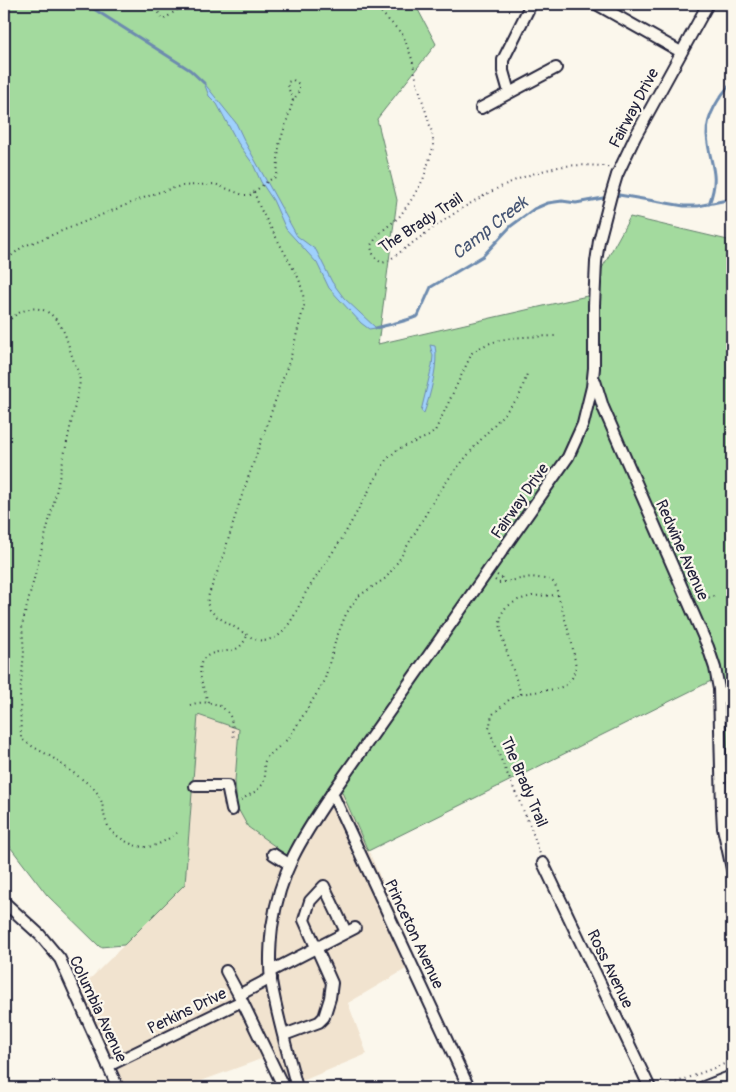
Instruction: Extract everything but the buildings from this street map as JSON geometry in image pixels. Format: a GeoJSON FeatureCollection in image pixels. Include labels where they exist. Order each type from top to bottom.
{"type":"FeatureCollection","features":[{"type":"Feature","properties":{"kind":"street"},"geometry":{"type":"LineString","coordinates":[[509,92],[503,71],[504,60],[532,4]]}},
{"type":"Feature","properties":{"kind":"street"},"geometry":{"type":"LineString","coordinates":[[596,4],[681,52]]}},
{"type":"Feature","properties":{"kind":"street","name":"Fairway Drive"},"geometry":{"type":"LineString","coordinates":[[297,1088],[271,974],[271,936],[274,915],[289,864],[302,838],[332,793],[568,457],[583,424],[588,406],[594,368],[596,262],[604,221],[619,172],[635,137],[708,4]]}},
{"type":"Feature","properties":{"kind":"street"},"geometry":{"type":"LineString","coordinates":[[481,108],[556,68]]}},
{"type":"Feature","properties":{"kind":"street","name":"Redwine Avenue"},"geometry":{"type":"LineString","coordinates":[[594,368],[595,382],[603,407],[708,647],[715,668],[719,689],[723,828],[732,869]]}},
{"type":"Feature","properties":{"kind":"street"},"geometry":{"type":"LineString","coordinates":[[195,786],[227,786],[231,808]]}},
{"type":"Feature","properties":{"kind":"street","name":"Princeton Avenue"},"geometry":{"type":"LineString","coordinates":[[332,793],[469,1088]]}},
{"type":"Feature","properties":{"kind":"street"},"geometry":{"type":"LineString","coordinates":[[273,854],[289,864]]}},
{"type":"Feature","properties":{"kind":"street","name":"Ross Avenue"},"geometry":{"type":"LineString","coordinates":[[543,863],[650,1088]]}},
{"type":"Feature","properties":{"kind":"street","name":"Perkins Drive"},"geometry":{"type":"LineString","coordinates":[[108,1066],[241,998],[271,974],[351,930],[324,886],[310,902],[304,920],[316,948]]}},
{"type":"Feature","properties":{"kind":"street","name":"Columbia Avenue"},"geometry":{"type":"LineString","coordinates":[[4,902],[40,935],[60,959],[118,1088]]}},
{"type":"Feature","properties":{"kind":"street"},"geometry":{"type":"LineString","coordinates":[[284,1035],[319,1022],[324,1017],[332,983],[316,948]]}},
{"type":"Feature","properties":{"kind":"street"},"geometry":{"type":"LineString","coordinates":[[226,971],[241,998],[245,1016],[284,1088]]}},
{"type":"Feature","properties":{"kind":"street"},"geometry":{"type":"LineString","coordinates":[[701,1088],[732,1076]]}},
{"type":"Feature","properties":{"kind":"path"},"geometry":{"type":"LineString","coordinates":[[154,4],[163,20],[185,4]]}},
{"type":"Feature","properties":{"kind":"path","name":"The Brady Trail"},"geometry":{"type":"LineString","coordinates":[[369,4],[378,9],[403,35],[412,59],[433,136],[433,148],[424,180],[399,217],[381,232],[371,245],[375,259],[382,263],[388,260],[479,199],[518,178],[552,168],[582,166],[603,166],[619,172]]}},
{"type":"Feature","properties":{"kind":"path"},"geometry":{"type":"LineString","coordinates":[[4,262],[22,247],[156,193],[180,186],[214,184],[243,195],[254,192],[277,176],[280,145],[293,101],[299,91],[299,84],[293,80],[288,82],[288,87],[293,101]]}},
{"type":"Feature","properties":{"kind":"path"},"geometry":{"type":"LineString","coordinates":[[254,192],[260,208],[299,279],[304,306],[291,356],[207,603],[210,610],[216,616],[248,636],[264,642],[277,637],[285,630],[306,592],[343,537],[386,460],[398,449],[429,436],[435,431],[472,353],[481,346],[491,342],[521,337],[556,336]]}},
{"type":"Feature","properties":{"kind":"path"},"geometry":{"type":"LineString","coordinates":[[4,326],[9,319],[21,311],[31,308],[44,310],[55,318],[64,330],[73,361],[78,369],[80,382],[54,502],[22,626],[24,653],[20,686],[21,738],[91,787],[100,797],[106,823],[110,830],[122,839],[143,848],[166,841],[177,833]]}},
{"type":"Feature","properties":{"kind":"path"},"geometry":{"type":"LineString","coordinates":[[231,808],[263,784],[266,758],[290,738],[324,682],[336,639],[346,614],[357,597],[386,578],[448,481],[476,445],[519,397],[527,374]]}},
{"type":"Feature","properties":{"kind":"path","name":"The Brady Trail"},"geometry":{"type":"LineString","coordinates":[[507,581],[498,575],[494,576],[495,580],[499,583],[531,577],[551,580],[555,584],[572,644],[576,667],[572,678],[565,686],[521,694],[510,699],[492,714],[489,729],[531,828],[543,863]]}},
{"type":"Feature","properties":{"kind":"path"},"geometry":{"type":"LineString","coordinates":[[521,694],[502,636],[500,623],[502,612],[506,607],[518,600],[532,596],[559,595]]}},
{"type":"Feature","properties":{"kind":"path"},"geometry":{"type":"LineString","coordinates":[[689,603],[714,596]]}},
{"type":"Feature","properties":{"kind":"path"},"geometry":{"type":"LineString","coordinates":[[208,702],[200,677],[202,660],[214,652],[240,648],[248,636]]}},
{"type":"Feature","properties":{"kind":"path"},"geometry":{"type":"LineString","coordinates":[[190,704],[208,702],[224,709],[229,714],[234,740]]}},
{"type":"Feature","properties":{"kind":"path"},"geometry":{"type":"LineString","coordinates":[[662,1088],[732,1061]]}},
{"type":"Feature","properties":{"kind":"shaded area"},"geometry":{"type":"Polygon","coordinates":[[[198,715],[239,729],[235,781],[248,827],[276,847],[289,860],[341,789],[418,962],[348,1003],[367,1054],[290,1086],[272,1055],[182,1088],[121,1088],[76,993],[185,884],[198,715]]]}},
{"type":"Feature","properties":{"kind":"green space"},"geometry":{"type":"Polygon","coordinates":[[[4,4],[415,4],[436,44],[377,119],[397,200],[378,344],[587,296],[630,217],[732,241],[732,850],[728,833],[715,679],[368,851],[341,790],[289,860],[276,847],[248,827],[237,807],[235,781],[239,729],[198,715],[185,884],[124,945],[100,947],[47,895],[4,839],[4,4]]]}},
{"type":"Feature","properties":{"kind":"water"},"geometry":{"type":"Polygon","coordinates":[[[204,83],[236,123],[297,236],[316,250],[332,282],[344,298],[376,328],[369,329],[361,323],[329,288],[317,263],[286,229],[273,200],[261,182],[253,164],[238,143],[217,104],[209,96],[204,83]]]}},
{"type":"Feature","properties":{"kind":"water"},"geometry":{"type":"Polygon","coordinates":[[[430,345],[435,346],[436,361],[424,413],[421,411],[433,356],[430,345]]]}},
{"type":"Feature","properties":{"kind":"waterway","name":"Camp Creek"},"geometry":{"type":"LineString","coordinates":[[86,4],[190,70],[204,83]]}},
{"type":"Feature","properties":{"kind":"waterway"},"geometry":{"type":"LineString","coordinates":[[709,204],[714,176],[707,128],[711,113],[732,83]]}},
{"type":"Feature","properties":{"kind":"waterway","name":"Camp Creek"},"geometry":{"type":"LineString","coordinates":[[376,328],[418,316],[431,287],[483,256],[511,226],[534,209],[548,203],[562,201],[576,203],[619,195],[684,206],[698,206],[732,199]]}}]}
